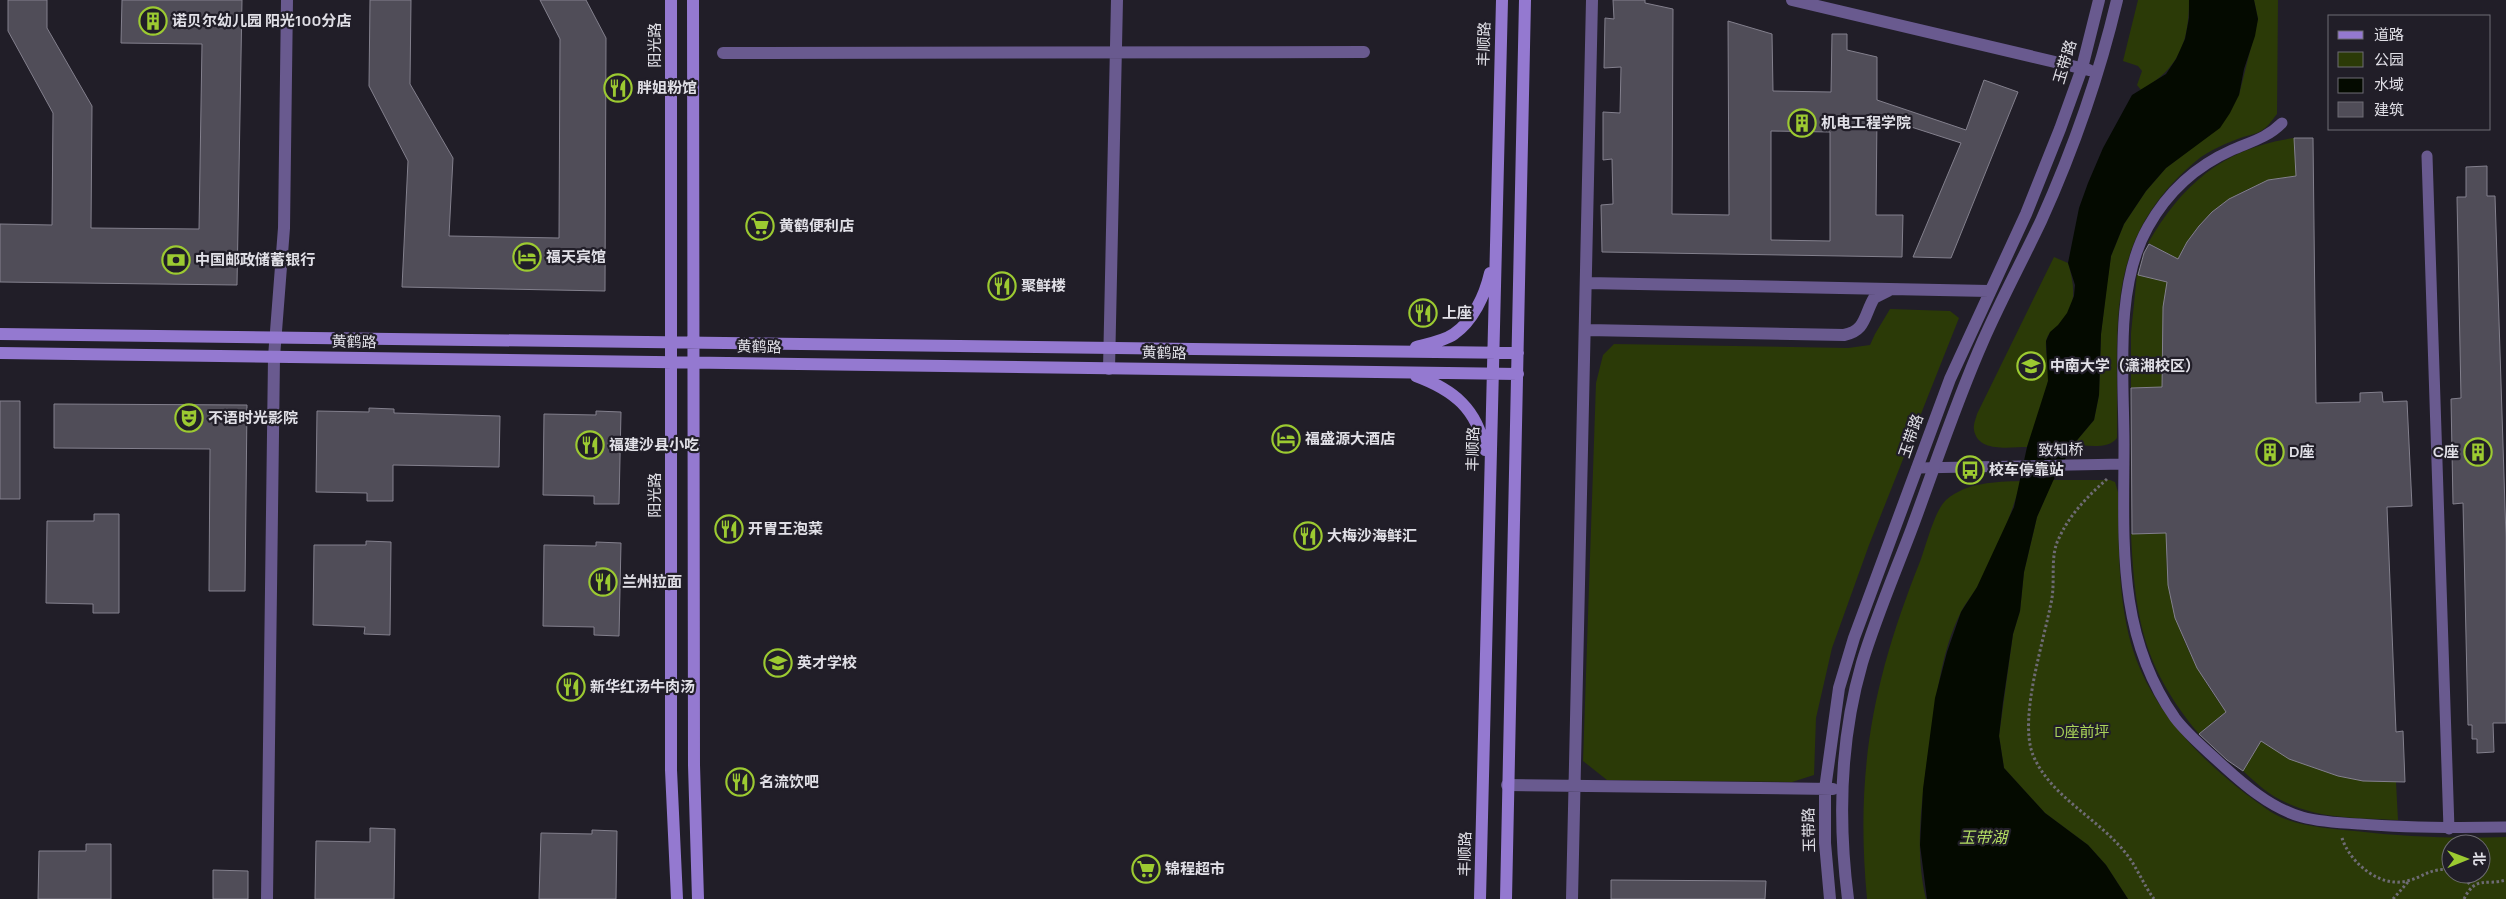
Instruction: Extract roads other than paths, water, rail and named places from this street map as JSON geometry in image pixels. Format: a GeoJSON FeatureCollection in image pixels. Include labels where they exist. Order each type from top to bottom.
{"type":"FeatureCollection","features":[{"type":"Feature","properties":{"kind":"main road","name":"阳光路"},"geometry":{"type":"LineString","coordinates":[[671,0],[671,770],[677,899]]}},
{"type":"Feature","properties":{"kind":"main road"},"geometry":{"type":"LineString","coordinates":[[693,0],[694,765],[698,899]]}},
{"type":"Feature","properties":{"kind":"main road","name":"丰顺路"},"geometry":{"type":"LineString","coordinates":[[1480,899],[1491,374],[1502,0]]}},
{"type":"Feature","properties":{"kind":"main road"},"geometry":{"type":"LineString","coordinates":[[1506,899],[1525,0]]}},
{"type":"Feature","properties":{"kind":"main road"},"geometry":{"type":"LineString","coordinates":[[1384,351],[1414,348],[1454,334],[1467,321],[1487,289],[1495,244]]}},
{"type":"Feature","properties":{"kind":"main road"},"geometry":{"type":"LineString","coordinates":[[0,334],[1518,353]]}},
{"type":"Feature","properties":{"kind":"main road","name":"黄鹤路"},"geometry":{"type":"LineString","coordinates":[[0,353],[1518,374]]}},
{"type":"Feature","properties":{"kind":"main road"},"geometry":{"type":"LineString","coordinates":[[1381,372],[1416,376],[1442,386],[1460,401],[1475,421],[1483,441],[1489,476]]}},
{"type":"Feature","properties":{"kind":"street"},"geometry":{"type":"LineString","coordinates":[[267,899],[274,357],[284,228],[287,0]]}},
{"type":"Feature","properties":{"kind":"street"},"geometry":{"type":"LineString","coordinates":[[1108,369],[1118,0]]}},
{"type":"Feature","properties":{"kind":"street"},"geometry":{"type":"LineString","coordinates":[[1572,899],[1587,330],[1592,0]]}},
{"type":"Feature","properties":{"kind":"street"},"geometry":{"type":"LineString","coordinates":[[1792,0],[2097,72]]}},
{"type":"Feature","properties":{"kind":"street","name":"玉带路"},"geometry":{"type":"LineString","coordinates":[[1830,899],[1825,843],[1825,789],[1831,738],[1842,680],[1872,584],[1950,379],[2026,214],[2082,68],[2099,0]]}},
{"type":"Feature","properties":{"kind":"street"},"geometry":{"type":"LineString","coordinates":[[1848,899],[1844,868],[1844,760],[1851,710],[1862,664],[1878,614],[1983,341],[2041,221],[2066,163],[2097,72],[2117,0]]}},
{"type":"Feature","properties":{"kind":"street"},"geometry":{"type":"LineString","coordinates":[[723,54],[1364,52]]}},
{"type":"Feature","properties":{"kind":"street"},"geometry":{"type":"LineString","coordinates":[[1588,283],[1989,291]]}},
{"type":"Feature","properties":{"kind":"street"},"geometry":{"type":"LineString","coordinates":[[1847,289],[1862,293],[1868,305],[1867,313]]}},
{"type":"Feature","properties":{"kind":"street"},"geometry":{"type":"LineString","coordinates":[[1587,330],[1844,334],[1859,330],[1874,298],[1887,292],[1898,290]]}},
{"type":"Feature","properties":{"kind":"street"},"geometry":{"type":"LineString","coordinates":[[1507,785],[1843,790]]}},
{"type":"Feature","properties":{"kind":"lane"},"geometry":{"type":"LineString","coordinates":[[2282,123],[2273,132],[2216,158],[2188,178],[2158,211],[2137,249],[2128,290],[2125,329],[2124,558],[2128,603],[2138,643],[2162,696],[2176,719],[2194,739],[2246,785],[2270,802],[2302,817],[2340,823],[2448,829],[2506,827]]}},
{"type":"Feature","properties":{"kind":"lane"},"geometry":{"type":"LineString","coordinates":[[2427,156],[2448,829]]}},
{"type":"Feature","properties":{"kind":"lane","name":"致知桥"},"geometry":{"type":"LineString","coordinates":[[1917,468],[2124,464]]}},
{"type":"Feature","properties":{"kind":"water","name":"玉带湖"},"geometry":{"type":"Polygon","coordinates":[[[2189,0],[2254,0],[2258,19],[2255,36],[2244,69],[2239,95],[2230,113],[2220,128],[2166,168],[2146,191],[2124,224],[2111,256],[2101,334],[2099,395],[2094,420],[2073,445],[2053,481],[2037,517],[2024,572],[2020,611],[2013,634],[1999,736],[2004,768],[2045,813],[2088,845],[2106,865],[2128,899],[1927,899],[1920,845],[1923,789],[1935,698],[1947,652],[1961,612],[1977,587],[2014,507],[2027,447],[2048,381],[2046,341],[2050,332],[2067,313],[2074,296],[2075,285],[2068,263],[2079,208],[2088,183],[2103,148],[2132,95],[2166,74],[2176,59],[2185,39],[2189,18],[2189,0]]]}},
{"type":"Feature","properties":{"kind":"place","name":"诺贝尔幼儿园 阳光100分店"},"geometry":{"type":"Point","coordinates":[153,21]}},
{"type":"Feature","properties":{"kind":"place","name":"胖姐粉馆"},"geometry":{"type":"Point","coordinates":[618,88]}},
{"type":"Feature","properties":{"kind":"place","name":"机电工程学院"},"geometry":{"type":"Point","coordinates":[1802,123]}},
{"type":"Feature","properties":{"kind":"place","name":"黄鹤便利店"},"geometry":{"type":"Point","coordinates":[760,226]}},
{"type":"Feature","properties":{"kind":"place","name":"福天宾馆"},"geometry":{"type":"Point","coordinates":[527,257]}},
{"type":"Feature","properties":{"kind":"place","name":"中国邮政储蓄银行"},"geometry":{"type":"Point","coordinates":[176,260]}},
{"type":"Feature","properties":{"kind":"place","name":"聚鲜楼"},"geometry":{"type":"Point","coordinates":[1002,286]}},
{"type":"Feature","properties":{"kind":"place","name":"上座"},"geometry":{"type":"Point","coordinates":[1423,313]}},
{"type":"Feature","properties":{"kind":"place","name":"中南大学（潇湘校区）"},"geometry":{"type":"Point","coordinates":[2031,366]}},
{"type":"Feature","properties":{"kind":"place","name":"不语时光影院"},"geometry":{"type":"Point","coordinates":[189,418]}},
{"type":"Feature","properties":{"kind":"place","name":"福盛源大酒店"},"geometry":{"type":"Point","coordinates":[1286,439]}},
{"type":"Feature","properties":{"kind":"place","name":"福建沙县小吃"},"geometry":{"type":"Point","coordinates":[590,445]}},
{"type":"Feature","properties":{"kind":"place","name":"D座"},"geometry":{"type":"Point","coordinates":[2270,452]}},
{"type":"Feature","properties":{"kind":"place","name":"C座"},"geometry":{"type":"Point","coordinates":[2478,452]}},
{"type":"Feature","properties":{"kind":"place","name":"校车停靠站"},"geometry":{"type":"Point","coordinates":[1970,470]}},
{"type":"Feature","properties":{"kind":"place","name":"开胃王泡菜"},"geometry":{"type":"Point","coordinates":[729,529]}},
{"type":"Feature","properties":{"kind":"place","name":"大梅沙海鲜汇"},"geometry":{"type":"Point","coordinates":[1308,536]}},
{"type":"Feature","properties":{"kind":"place","name":"兰州拉面"},"geometry":{"type":"Point","coordinates":[603,582]}},
{"type":"Feature","properties":{"kind":"place","name":"英才学校"},"geometry":{"type":"Point","coordinates":[778,663]}},
{"type":"Feature","properties":{"kind":"place","name":"新华红汤牛肉汤"},"geometry":{"type":"Point","coordinates":[571,687]}},
{"type":"Feature","properties":{"kind":"place","name":"名流饮吧"},"geometry":{"type":"Point","coordinates":[740,782]}},
{"type":"Feature","properties":{"kind":"place","name":"锦程超市"},"geometry":{"type":"Point","coordinates":[1146,869]}},
{"type":"Feature","properties":{"kind":"park label","name":"D座前坪"},"geometry":{"type":"Point","coordinates":[2082,732]}}]}
